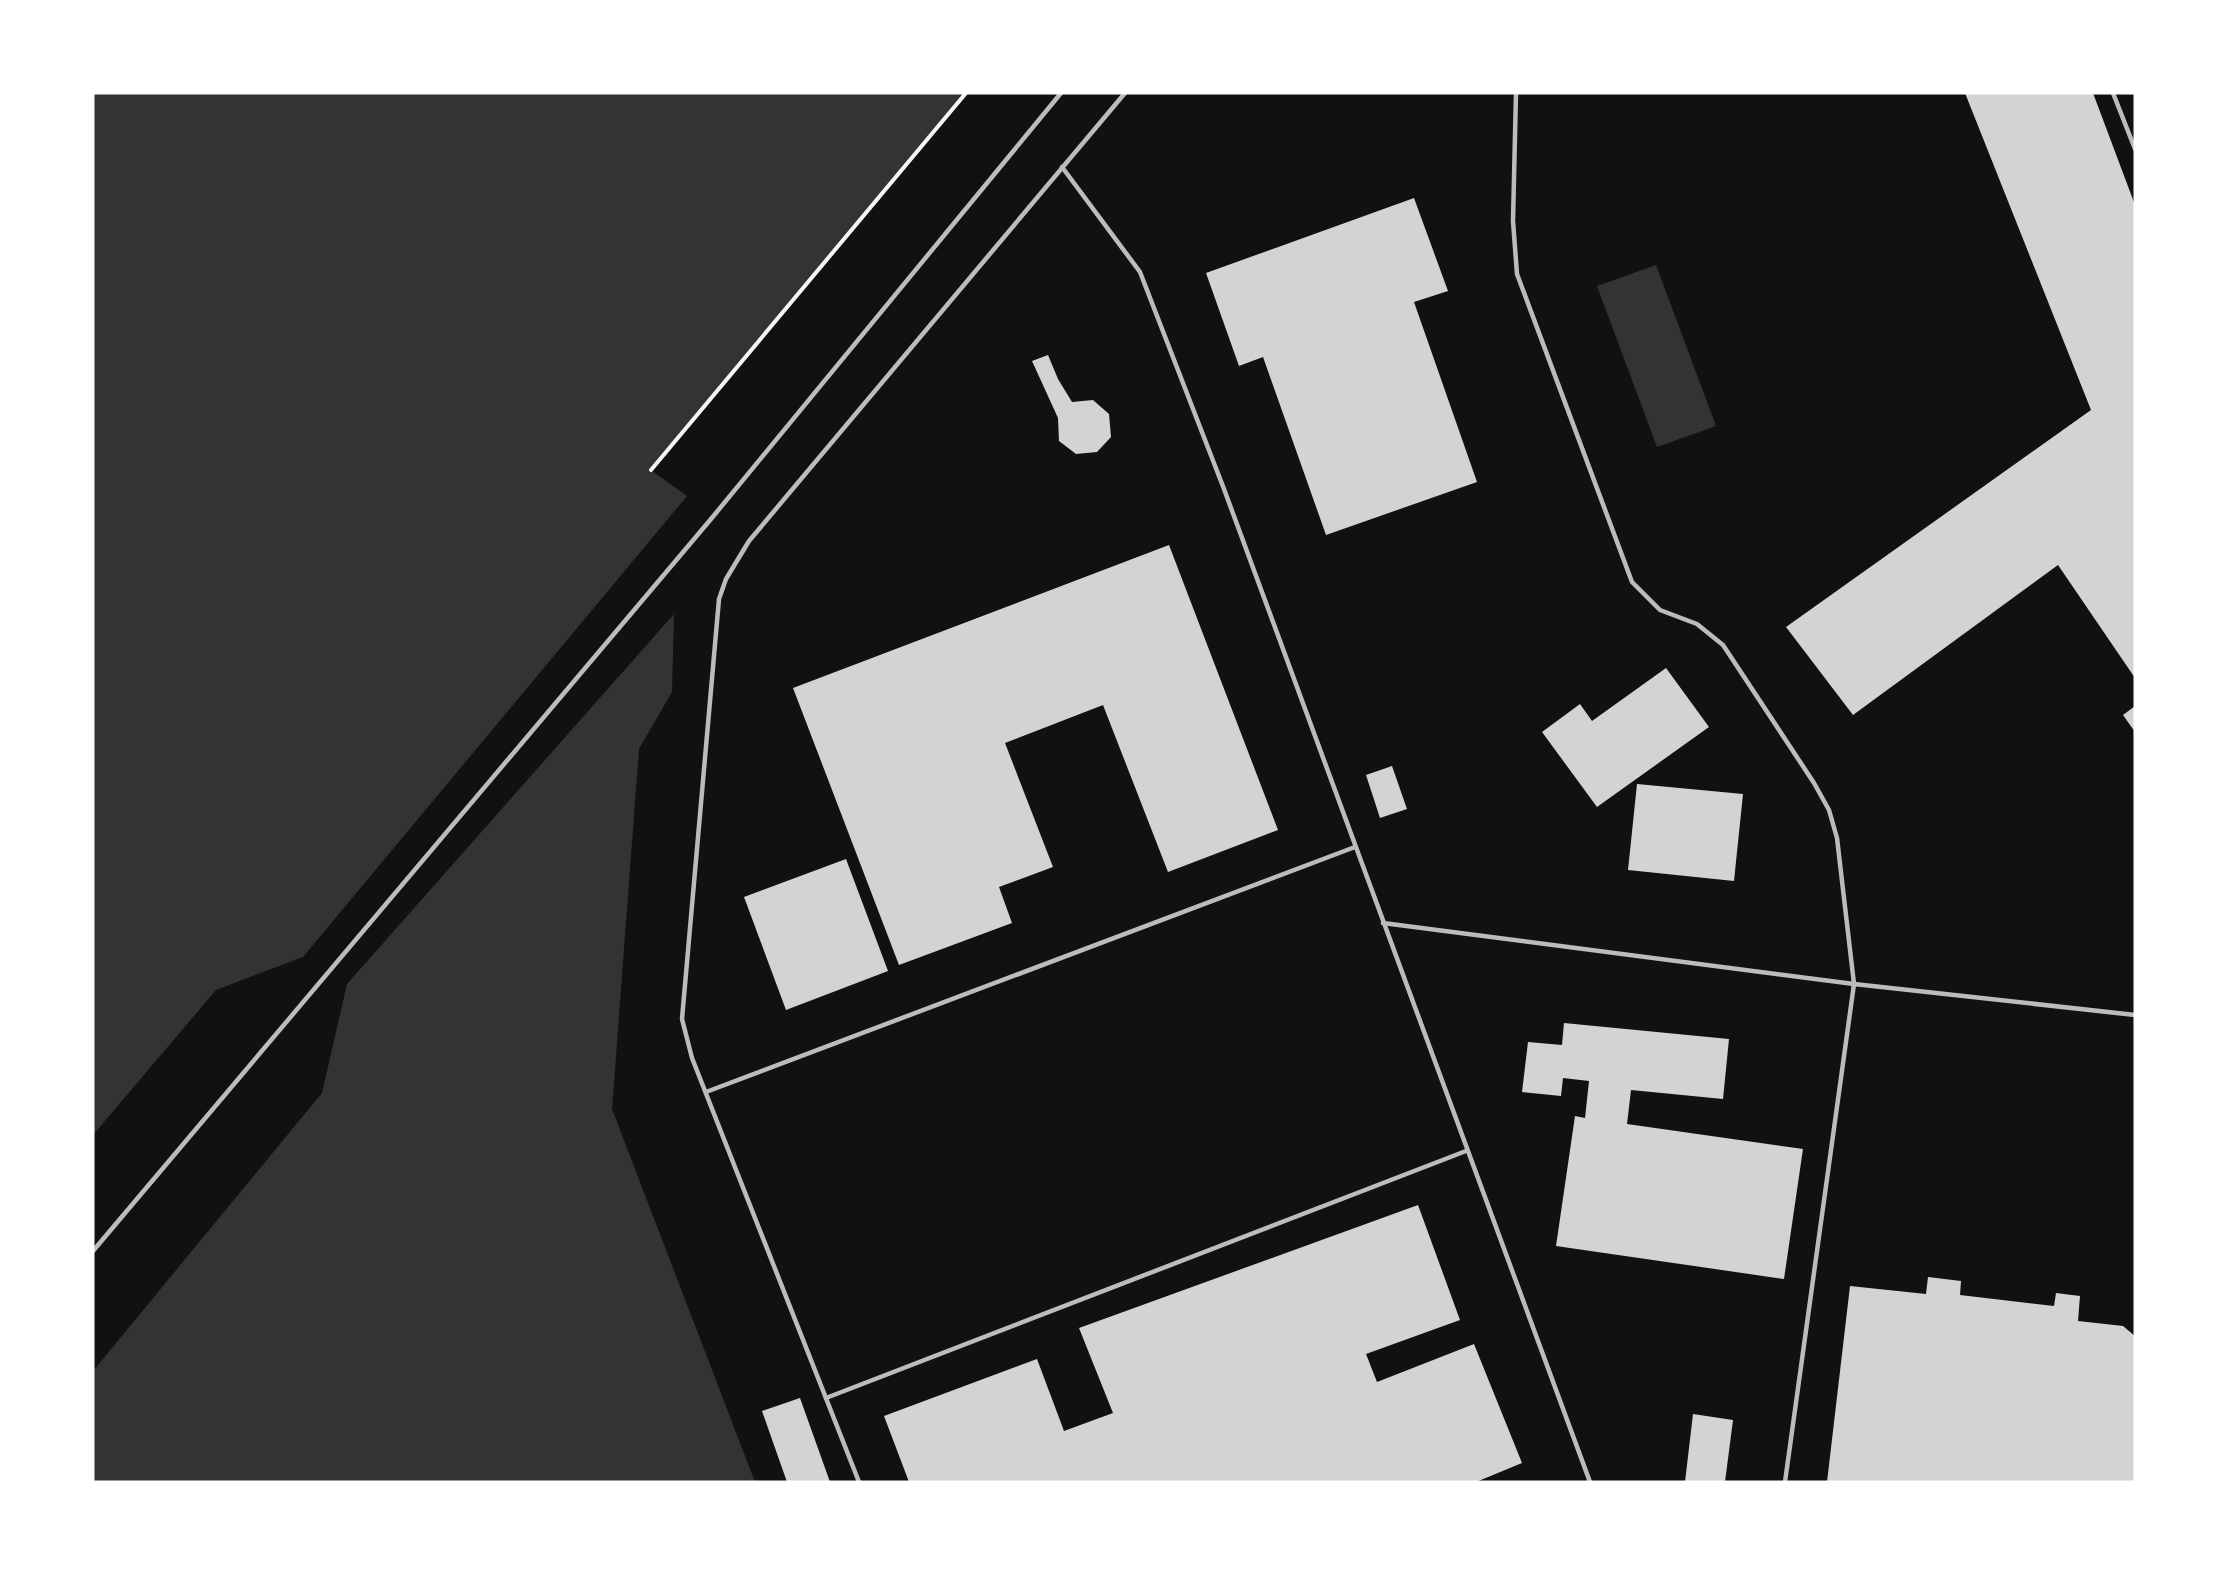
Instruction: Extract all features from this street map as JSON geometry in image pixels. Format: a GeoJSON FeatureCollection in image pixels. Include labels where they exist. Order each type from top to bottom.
{"type":"FeatureCollection","features":[{"type":"Feature","properties":{"kind":"lane"},"geometry":{"type":"LineString","coordinates":[[93,1251],[711,519],[1061,93]]}},
{"type":"Feature","properties":{"kind":"lane"},"geometry":{"type":"LineString","coordinates":[[859,1482],[692,1058],[682,1019],[716,621],[726,579],[749,541],[1125,93]]}},
{"type":"Feature","properties":{"kind":"lane"},"geometry":{"type":"LineString","coordinates":[[1516,93],[1514,221],[1517,274],[1632,582],[1649,602],[1672,616],[1697,624],[1723,645],[1829,810],[1837,838],[1854,984],[1785,1482]]}},
{"type":"Feature","properties":{"kind":"lane"},"geometry":{"type":"LineString","coordinates":[[2113,93],[2135,149]]}},
{"type":"Feature","properties":{"kind":"lane"},"geometry":{"type":"LineString","coordinates":[[1062,167],[1140,272],[1224,489],[1466,1151],[1590,1482]]}},
{"type":"Feature","properties":{"kind":"lane"},"geometry":{"type":"LineString","coordinates":[[706,1092],[1355,847]]}},
{"type":"Feature","properties":{"kind":"lane"},"geometry":{"type":"LineString","coordinates":[[1383,923],[1854,984],[2135,1015]]}},
{"type":"Feature","properties":{"kind":"lane"},"geometry":{"type":"LineString","coordinates":[[826,1398],[1466,1151]]}},
{"type":"Feature","properties":{"kind":"path"},"geometry":{"type":"LineString","coordinates":[[651,470],[966,93]]}},
{"type":"Feature","properties":{"kind":"shaded area"},"geometry":{"type":"Polygon","coordinates":[[[93,93],[966,93],[651,470],[687,496],[734,538],[674,614],[672,692],[639,749],[612,1109],[755,1482],[93,1482],[93,93]]]}},
{"type":"Feature","properties":{"kind":"shaded area"},"geometry":{"type":"Polygon","coordinates":[[[1656,265],[1716,426],[1657,447],[1597,286],[1656,265]]]}},
{"type":"Feature","properties":{"kind":"pier"},"geometry":{"type":"Polygon","coordinates":[[[687,496],[734,538],[674,614],[347,984],[322,1093],[93,1371],[93,1135],[216,990],[303,957],[687,496]]]}},
{"type":"Feature","properties":{"kind":"building"},"geometry":{"type":"Polygon","coordinates":[[[1965,93],[2093,93],[2135,205],[2135,678],[2058,565],[1853,715],[1786,627],[2091,410],[1965,93]]]}},
{"type":"Feature","properties":{"kind":"building"},"geometry":{"type":"Polygon","coordinates":[[[1414,198],[1448,291],[1414,302],[1477,482],[1326,535],[1263,357],[1239,366],[1206,273],[1414,198]]]}},
{"type":"Feature","properties":{"kind":"building"},"geometry":{"type":"Polygon","coordinates":[[[1048,355],[1058,379],[1072,402],[1093,400],[1109,414],[1111,437],[1097,452],[1076,454],[1059,441],[1058,418],[1032,361],[1048,355]]]}},
{"type":"Feature","properties":{"kind":"building"},"geometry":{"type":"Polygon","coordinates":[[[1169,545],[1278,830],[1168,872],[1103,705],[1005,743],[1053,867],[999,887],[1012,923],[899,965],[793,688],[1169,545]]]}},
{"type":"Feature","properties":{"kind":"building"},"geometry":{"type":"Polygon","coordinates":[[[1666,668],[1709,727],[1597,807],[1542,732],[1580,704],[1592,721],[1666,668]]]}},
{"type":"Feature","properties":{"kind":"building"},"geometry":{"type":"Polygon","coordinates":[[[2135,706],[2135,732],[2123,715],[2135,706]]]}},
{"type":"Feature","properties":{"kind":"building"},"geometry":{"type":"Polygon","coordinates":[[[1392,766],[1407,809],[1380,818],[1366,775],[1392,766]]]}},
{"type":"Feature","properties":{"kind":"building"},"geometry":{"type":"Polygon","coordinates":[[[1637,784],[1743,794],[1734,881],[1628,870],[1637,784]]]}},
{"type":"Feature","properties":{"kind":"building"},"geometry":{"type":"Polygon","coordinates":[[[846,859],[888,971],[786,1010],[744,897],[846,859]]]}},
{"type":"Feature","properties":{"kind":"building"},"geometry":{"type":"Polygon","coordinates":[[[1564,1023],[1729,1039],[1723,1099],[1631,1090],[1627,1124],[1803,1149],[1784,1279],[1556,1246],[1575,1116],[1585,1118],[1589,1081],[1563,1078],[1561,1096],[1522,1092],[1528,1042],[1562,1045],[1564,1023]]]}},
{"type":"Feature","properties":{"kind":"building"},"geometry":{"type":"Polygon","coordinates":[[[1418,1205],[1460,1320],[1366,1354],[1377,1382],[1474,1344],[1522,1463],[1476,1482],[909,1482],[884,1416],[1037,1359],[1064,1431],[1113,1413],[1079,1328],[1418,1205]]]}},
{"type":"Feature","properties":{"kind":"building"},"geometry":{"type":"Polygon","coordinates":[[[1928,1277],[1961,1281],[1960,1295],[2054,1306],[2056,1293],[2080,1296],[2078,1321],[2123,1326],[2135,1336],[2135,1482],[1827,1482],[1850,1286],[1926,1294],[1928,1277]]]}},
{"type":"Feature","properties":{"kind":"building"},"geometry":{"type":"Polygon","coordinates":[[[800,1398],[830,1482],[787,1482],[762,1411],[800,1398]]]}},
{"type":"Feature","properties":{"kind":"building"},"geometry":{"type":"Polygon","coordinates":[[[1693,1414],[1733,1420],[1725,1482],[1685,1482],[1693,1414]]]}}]}
